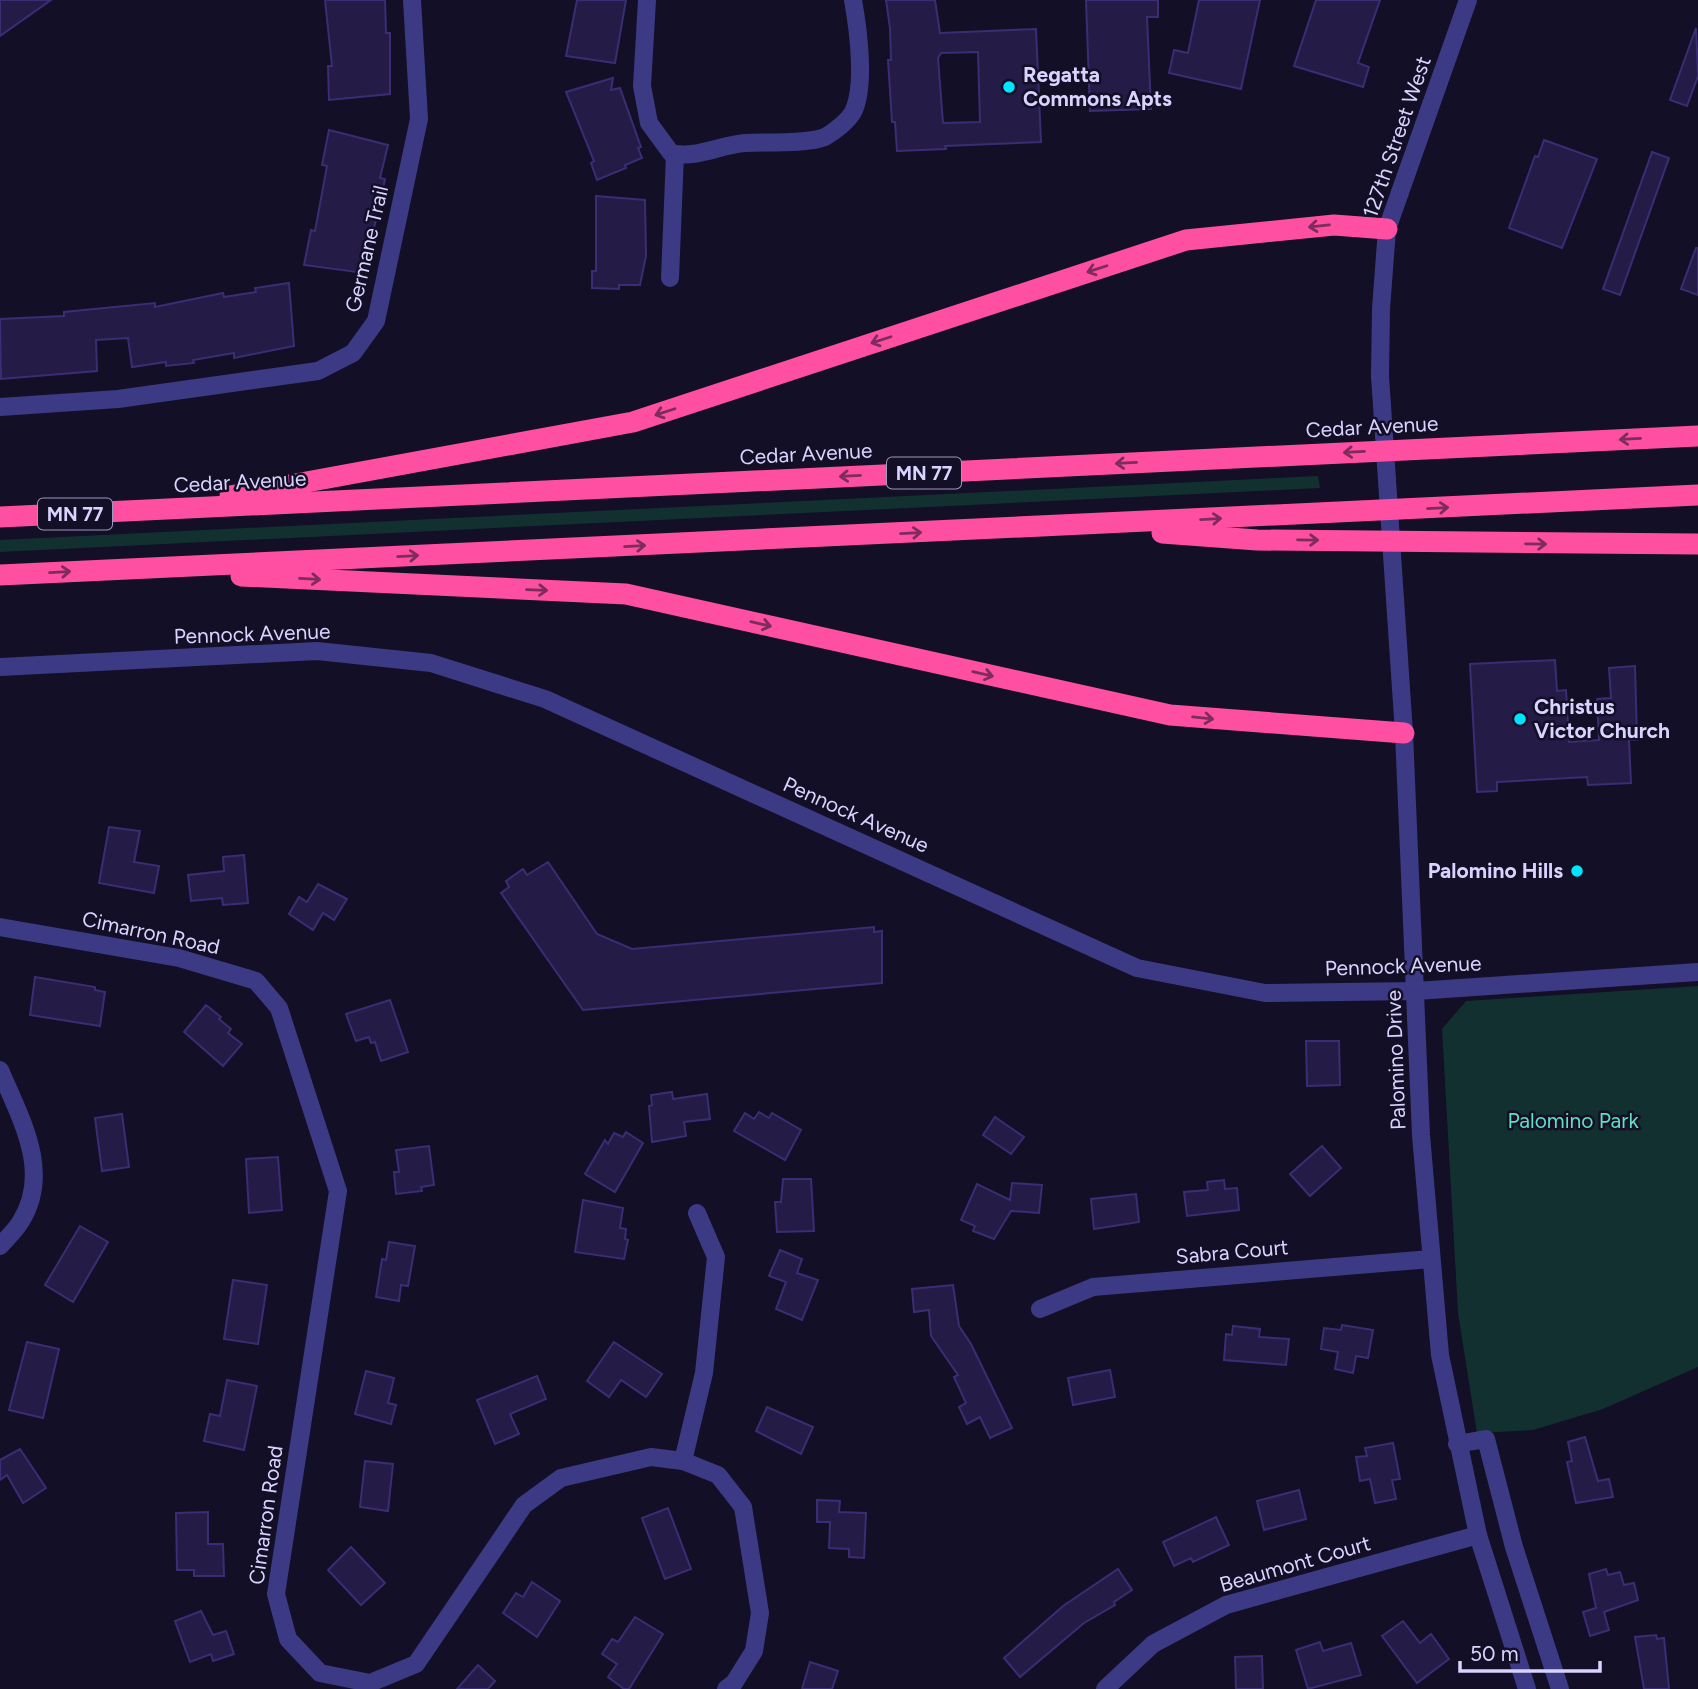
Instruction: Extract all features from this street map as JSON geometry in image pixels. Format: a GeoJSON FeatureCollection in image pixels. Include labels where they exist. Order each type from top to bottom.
{"type":"FeatureCollection","features":[{"type":"Feature","properties":{"kind":"highway"},"geometry":{"type":"LineString","coordinates":[[150,511],[633,422],[1186,240],[1334,225],[1387,229]]}},
{"type":"Feature","properties":{"kind":"highway","name":"Cedar Avenue"},"geometry":{"type":"LineString","coordinates":[[0,517],[1698,436]]}},
{"type":"Feature","properties":{"kind":"highway"},"geometry":{"type":"LineString","coordinates":[[0,575],[1698,495]]}},
{"type":"Feature","properties":{"kind":"highway"},"geometry":{"type":"LineString","coordinates":[[1069,526],[1257,540],[1698,544]]}},
{"type":"Feature","properties":{"kind":"highway"},"geometry":{"type":"LineString","coordinates":[[120,570],[626,594],[1170,715],[1404,733]]}},
{"type":"Feature","properties":{"kind":"street","name":"Germane Trail"},"geometry":{"type":"LineString","coordinates":[[0,407],[118,399],[318,371],[353,353],[376,321],[419,119],[412,0]]}},
{"type":"Feature","properties":{"kind":"street"},"geometry":{"type":"LineString","coordinates":[[647,0],[642,86],[649,123],[671,153],[675,154],[700,154],[737,144],[823,138],[836,129],[853,112],[859,80],[858,26],[853,0]]}},
{"type":"Feature","properties":{"kind":"street","name":"127th Street West"},"geometry":{"type":"LineString","coordinates":[[1380,376],[1381,309],[1387,229],[1468,0]]}},
{"type":"Feature","properties":{"kind":"street"},"geometry":{"type":"LineString","coordinates":[[670,278],[675,154]]}},
{"type":"Feature","properties":{"kind":"street","name":"Palomino Drive"},"geometry":{"type":"LineString","coordinates":[[1380,376],[1404,733],[1421,1135],[1440,1355],[1478,1535],[1527,1689]]}},
{"type":"Feature","properties":{"kind":"street","name":"Pennock Avenue"},"geometry":{"type":"LineString","coordinates":[[0,667],[317,651],[431,663],[545,699],[1137,968],[1265,993],[1416,991],[1698,972]]}},
{"type":"Feature","properties":{"kind":"street","name":"Cimarron Road"},"geometry":{"type":"LineString","coordinates":[[0,927],[179,958],[256,981],[279,1008],[338,1191],[276,1594],[288,1639],[319,1681],[370,1683],[416,1664],[524,1505],[561,1478],[650,1457],[683,1461],[718,1475],[743,1507],[760,1613],[754,1651],[734,1683],[726,1689]]}},
{"type":"Feature","properties":{"kind":"street"},"geometry":{"type":"LineString","coordinates":[[0,1070],[32,1147],[35,1186],[22,1221],[0,1246]]}},
{"type":"Feature","properties":{"kind":"street"},"geometry":{"type":"LineString","coordinates":[[683,1461],[704,1373],[716,1257],[697,1213]]}},
{"type":"Feature","properties":{"kind":"street","name":"Sabra Court"},"geometry":{"type":"LineString","coordinates":[[1040,1309],[1093,1287],[1431,1259]]}},
{"type":"Feature","properties":{"kind":"street"},"geometry":{"type":"LineString","coordinates":[[1457,1444],[1486,1440],[1514,1547],[1560,1689]]}},
{"type":"Feature","properties":{"kind":"street","name":"Beaumont Court"},"geometry":{"type":"LineString","coordinates":[[1105,1689],[1153,1644],[1226,1605],[1478,1535]]}},
{"type":"Feature","properties":{"kind":"green space"},"geometry":{"type":"Polygon","coordinates":[[[1318,476],[1320,488],[0,552],[0,540],[1318,476]]]}},
{"type":"Feature","properties":{"kind":"green space","name":"Palomino Park"},"geometry":{"type":"Polygon","coordinates":[[[1698,986],[1698,1367],[1603,1409],[1533,1430],[1477,1433],[1458,1313],[1442,1029],[1466,1001],[1698,986]]]}},
{"type":"Feature","properties":{"kind":"building"},"geometry":{"type":"Polygon","coordinates":[[[0,0],[51,0],[0,36],[0,0]]]}},
{"type":"Feature","properties":{"kind":"building"},"geometry":{"type":"Polygon","coordinates":[[[325,0],[385,0],[386,33],[390,33],[390,94],[329,100],[328,66],[332,66],[325,0]]]}},
{"type":"Feature","properties":{"kind":"building"},"geometry":{"type":"Polygon","coordinates":[[[577,0],[626,0],[615,63],[566,56],[577,0]]]}},
{"type":"Feature","properties":{"kind":"building"},"geometry":{"type":"Polygon","coordinates":[[[886,0],[935,0],[940,33],[1036,29],[1041,142],[897,151],[895,122],[892,122],[888,60],[891,60],[886,0]],[[978,52],[941,53],[938,58],[943,123],[980,122],[978,52]]]}},
{"type":"Feature","properties":{"kind":"building","name":"Regatta Commons Apts"},"geometry":{"type":"Polygon","coordinates":[[[1086,0],[1158,0],[1158,17],[1147,17],[1151,109],[1090,111],[1086,0]]]}},
{"type":"Feature","properties":{"kind":"building","name":"Regatta Commons Apts"},"geometry":{"type":"Polygon","coordinates":[[[1199,0],[1260,0],[1241,89],[1169,73],[1174,50],[1188,53],[1199,0]]]}},
{"type":"Feature","properties":{"kind":"building"},"geometry":{"type":"Polygon","coordinates":[[[1316,0],[1380,0],[1358,63],[1369,67],[1363,87],[1294,66],[1316,0]]]}},
{"type":"Feature","properties":{"kind":"building"},"geometry":{"type":"Polygon","coordinates":[[[1696,28],[1698,76],[1687,106],[1670,100],[1696,28]]]}},
{"type":"Feature","properties":{"kind":"building"},"geometry":{"type":"Polygon","coordinates":[[[613,78],[611,90],[620,88],[641,147],[638,148],[642,158],[597,180],[591,163],[594,161],[566,92],[613,78]]]}},
{"type":"Feature","properties":{"kind":"building"},"geometry":{"type":"Polygon","coordinates":[[[329,130],[388,145],[380,178],[385,179],[364,273],[304,265],[311,230],[315,231],[327,166],[322,165],[329,130]]]}},
{"type":"Feature","properties":{"kind":"building"},"geometry":{"type":"Polygon","coordinates":[[[1544,140],[1597,159],[1562,248],[1509,228],[1535,156],[1538,157],[1544,140]]]}},
{"type":"Feature","properties":{"kind":"building"},"geometry":{"type":"Polygon","coordinates":[[[1652,152],[1669,158],[1620,295],[1603,289],[1652,152]]]}},
{"type":"Feature","properties":{"kind":"building"},"geometry":{"type":"Polygon","coordinates":[[[596,196],[645,200],[646,256],[640,285],[619,285],[619,289],[592,288],[592,271],[596,271],[596,196]]]}},
{"type":"Feature","properties":{"kind":"building"},"geometry":{"type":"Polygon","coordinates":[[[1698,248],[1698,295],[1681,289],[1698,248]]]}},
{"type":"Feature","properties":{"kind":"building"},"geometry":{"type":"Polygon","coordinates":[[[289,283],[294,346],[234,358],[234,353],[193,360],[194,363],[166,366],[166,362],[132,367],[128,338],[96,340],[97,371],[1,379],[0,319],[64,316],[64,312],[155,303],[155,307],[223,293],[224,297],[256,292],[255,288],[289,283]]]}},
{"type":"Feature","properties":{"kind":"building","name":"Christus Victor Church"},"geometry":{"type":"Polygon","coordinates":[[[1555,660],[1557,691],[1566,690],[1569,742],[1599,740],[1597,699],[1611,698],[1609,668],[1635,666],[1637,740],[1629,740],[1631,783],[1588,785],[1587,777],[1497,782],[1497,791],[1477,792],[1470,664],[1555,660]]]}},
{"type":"Feature","properties":{"kind":"building"},"geometry":{"type":"Polygon","coordinates":[[[109,827],[140,831],[134,862],[159,866],[154,893],[99,883],[109,827]]]}},
{"type":"Feature","properties":{"kind":"building"},"geometry":{"type":"Polygon","coordinates":[[[244,855],[248,903],[223,905],[222,898],[191,901],[188,875],[224,871],[223,857],[244,855]]]}},
{"type":"Feature","properties":{"kind":"building"},"geometry":{"type":"Polygon","coordinates":[[[548,862],[597,934],[632,949],[874,927],[874,932],[882,931],[882,983],[583,1010],[501,893],[509,887],[506,881],[523,869],[527,875],[548,862]]]}},
{"type":"Feature","properties":{"kind":"building"},"geometry":{"type":"Polygon","coordinates":[[[318,884],[347,899],[334,920],[323,913],[313,930],[289,914],[299,897],[307,902],[318,884]]]}},
{"type":"Feature","properties":{"kind":"building"},"geometry":{"type":"Polygon","coordinates":[[[35,977],[95,987],[95,990],[105,992],[100,1026],[30,1015],[35,977]]]}},
{"type":"Feature","properties":{"kind":"building"},"geometry":{"type":"Polygon","coordinates":[[[390,1000],[408,1052],[381,1061],[375,1042],[371,1043],[369,1037],[356,1041],[346,1014],[390,1000]]]}},
{"type":"Feature","properties":{"kind":"building"},"geometry":{"type":"Polygon","coordinates":[[[206,1005],[221,1017],[219,1019],[231,1029],[228,1033],[242,1044],[223,1066],[184,1032],[206,1005]]]}},
{"type":"Feature","properties":{"kind":"building"},"geometry":{"type":"Polygon","coordinates":[[[1306,1041],[1339,1041],[1340,1085],[1307,1086],[1306,1041]]]}},
{"type":"Feature","properties":{"kind":"building"},"geometry":{"type":"Polygon","coordinates":[[[672,1092],[673,1099],[707,1094],[710,1119],[684,1122],[686,1136],[652,1142],[649,1106],[652,1105],[651,1095],[672,1092]]]}},
{"type":"Feature","properties":{"kind":"building"},"geometry":{"type":"Polygon","coordinates":[[[759,1112],[769,1118],[772,1113],[801,1130],[785,1160],[734,1131],[745,1113],[754,1119],[759,1112]]]}},
{"type":"Feature","properties":{"kind":"building"},"geometry":{"type":"Polygon","coordinates":[[[122,1114],[129,1167],[102,1171],[95,1118],[122,1114]]]}},
{"type":"Feature","properties":{"kind":"building"},"geometry":{"type":"Polygon","coordinates":[[[995,1117],[1024,1137],[1011,1154],[983,1135],[995,1117]]]}},
{"type":"Feature","properties":{"kind":"building"},"geometry":{"type":"Polygon","coordinates":[[[626,1132],[643,1143],[615,1192],[585,1174],[605,1140],[608,1144],[614,1133],[623,1137],[626,1132]]]}},
{"type":"Feature","properties":{"kind":"building"},"geometry":{"type":"Polygon","coordinates":[[[429,1146],[434,1185],[421,1187],[422,1191],[396,1194],[394,1172],[399,1172],[396,1150],[429,1146]]]}},
{"type":"Feature","properties":{"kind":"building"},"geometry":{"type":"Polygon","coordinates":[[[1322,1146],[1341,1168],[1310,1196],[1290,1174],[1322,1146]]]}},
{"type":"Feature","properties":{"kind":"building"},"geometry":{"type":"Polygon","coordinates":[[[278,1157],[282,1210],[249,1213],[246,1159],[278,1157]]]}},
{"type":"Feature","properties":{"kind":"building"},"geometry":{"type":"Polygon","coordinates":[[[783,1179],[811,1179],[814,1231],[777,1232],[775,1202],[781,1202],[783,1179]]]}},
{"type":"Feature","properties":{"kind":"building"},"geometry":{"type":"Polygon","coordinates":[[[1224,1180],[1225,1189],[1237,1188],[1239,1210],[1187,1216],[1184,1192],[1208,1190],[1207,1182],[1224,1180]]]}},
{"type":"Feature","properties":{"kind":"building"},"geometry":{"type":"Polygon","coordinates":[[[1012,1183],[1042,1185],[1039,1213],[1011,1211],[994,1239],[973,1231],[975,1226],[961,1220],[977,1184],[1010,1200],[1012,1183]]]}},
{"type":"Feature","properties":{"kind":"building"},"geometry":{"type":"Polygon","coordinates":[[[1136,1194],[1139,1222],[1094,1229],[1091,1199],[1136,1194]]]}},
{"type":"Feature","properties":{"kind":"building"},"geometry":{"type":"Polygon","coordinates":[[[583,1200],[623,1208],[620,1228],[626,1229],[625,1239],[628,1240],[624,1259],[575,1252],[583,1200]]]}},
{"type":"Feature","properties":{"kind":"building"},"geometry":{"type":"Polygon","coordinates":[[[80,1226],[108,1242],[73,1302],[45,1285],[80,1226]]]}},
{"type":"Feature","properties":{"kind":"building"},"geometry":{"type":"Polygon","coordinates":[[[389,1242],[415,1246],[408,1286],[401,1285],[399,1301],[376,1297],[382,1259],[386,1260],[389,1242]]]}},
{"type":"Feature","properties":{"kind":"building"},"geometry":{"type":"Polygon","coordinates":[[[780,1250],[802,1259],[797,1273],[818,1280],[802,1320],[776,1309],[786,1282],[769,1276],[780,1250]]]}},
{"type":"Feature","properties":{"kind":"building"},"geometry":{"type":"Polygon","coordinates":[[[233,1280],[267,1285],[258,1344],[224,1339],[233,1280]]]}},
{"type":"Feature","properties":{"kind":"building"},"geometry":{"type":"Polygon","coordinates":[[[953,1285],[959,1326],[971,1344],[1012,1428],[990,1438],[980,1417],[967,1424],[959,1407],[966,1403],[954,1377],[958,1375],[931,1336],[929,1310],[914,1312],[912,1289],[953,1285]]]}},
{"type":"Feature","properties":{"kind":"building"},"geometry":{"type":"Polygon","coordinates":[[[1342,1325],[1373,1330],[1368,1358],[1356,1356],[1353,1373],[1335,1369],[1338,1352],[1321,1349],[1324,1328],[1341,1330],[1342,1325]]]}},
{"type":"Feature","properties":{"kind":"building"},"geometry":{"type":"Polygon","coordinates":[[[1233,1326],[1260,1329],[1259,1337],[1289,1339],[1286,1365],[1224,1360],[1226,1334],[1232,1335],[1233,1326]]]}},
{"type":"Feature","properties":{"kind":"building"},"geometry":{"type":"Polygon","coordinates":[[[27,1342],[59,1349],[43,1418],[9,1410],[27,1342]]]}},
{"type":"Feature","properties":{"kind":"building"},"geometry":{"type":"Polygon","coordinates":[[[614,1342],[662,1374],[646,1397],[621,1380],[609,1397],[587,1381],[614,1342]]]}},
{"type":"Feature","properties":{"kind":"building"},"geometry":{"type":"Polygon","coordinates":[[[1110,1370],[1115,1397],[1073,1405],[1068,1378],[1110,1370]]]}},
{"type":"Feature","properties":{"kind":"building"},"geometry":{"type":"Polygon","coordinates":[[[366,1371],[394,1378],[388,1403],[396,1405],[391,1424],[355,1414],[366,1371]]]}},
{"type":"Feature","properties":{"kind":"building"},"geometry":{"type":"Polygon","coordinates":[[[537,1376],[546,1399],[510,1414],[519,1434],[495,1444],[477,1400],[537,1376]]]}},
{"type":"Feature","properties":{"kind":"building"},"geometry":{"type":"Polygon","coordinates":[[[227,1380],[257,1386],[244,1450],[204,1441],[210,1414],[220,1416],[227,1380]]]}},
{"type":"Feature","properties":{"kind":"building"},"geometry":{"type":"Polygon","coordinates":[[[767,1407],[813,1427],[801,1454],[756,1431],[767,1407]]]}},
{"type":"Feature","properties":{"kind":"building"},"geometry":{"type":"Polygon","coordinates":[[[1585,1437],[1598,1481],[1609,1479],[1613,1497],[1576,1503],[1567,1462],[1572,1461],[1568,1442],[1585,1437]]]}},
{"type":"Feature","properties":{"kind":"building"},"geometry":{"type":"Polygon","coordinates":[[[1393,1443],[1400,1479],[1392,1480],[1396,1499],[1375,1503],[1370,1479],[1360,1481],[1356,1457],[1367,1456],[1365,1448],[1393,1443]]]}},
{"type":"Feature","properties":{"kind":"building"},"geometry":{"type":"Polygon","coordinates":[[[20,1449],[46,1488],[23,1503],[7,1475],[0,1480],[0,1460],[20,1449]]]}},
{"type":"Feature","properties":{"kind":"building"},"geometry":{"type":"Polygon","coordinates":[[[365,1461],[393,1464],[388,1511],[360,1507],[365,1461]]]}},
{"type":"Feature","properties":{"kind":"building"},"geometry":{"type":"Polygon","coordinates":[[[1299,1490],[1306,1519],[1264,1530],[1257,1501],[1299,1490]]]}},
{"type":"Feature","properties":{"kind":"building"},"geometry":{"type":"Polygon","coordinates":[[[817,1500],[840,1501],[839,1512],[866,1513],[864,1558],[849,1557],[849,1549],[829,1548],[830,1522],[817,1522],[817,1500]]]}},
{"type":"Feature","properties":{"kind":"building"},"geometry":{"type":"Polygon","coordinates":[[[668,1508],[691,1569],[665,1579],[642,1518],[668,1508]]]}},
{"type":"Feature","properties":{"kind":"building"},"geometry":{"type":"Polygon","coordinates":[[[208,1512],[208,1544],[223,1544],[224,1576],[194,1576],[194,1570],[177,1570],[176,1513],[208,1512]]]}},
{"type":"Feature","properties":{"kind":"building"},"geometry":{"type":"Polygon","coordinates":[[[1216,1517],[1229,1545],[1193,1562],[1191,1558],[1174,1566],[1163,1542],[1216,1517]]]}},
{"type":"Feature","properties":{"kind":"building"},"geometry":{"type":"Polygon","coordinates":[[[351,1547],[385,1583],[361,1605],[328,1570],[351,1547]]]}},
{"type":"Feature","properties":{"kind":"building"},"geometry":{"type":"Polygon","coordinates":[[[1118,1569],[1132,1590],[1114,1602],[1115,1605],[1084,1623],[1020,1677],[1004,1658],[1063,1606],[1118,1569]]]}},
{"type":"Feature","properties":{"kind":"building"},"geometry":{"type":"Polygon","coordinates":[[[1606,1569],[1608,1575],[1620,1572],[1624,1585],[1634,1583],[1638,1600],[1604,1612],[1609,1630],[1590,1636],[1583,1612],[1596,1608],[1589,1574],[1606,1569]]]}},
{"type":"Feature","properties":{"kind":"building"},"geometry":{"type":"Polygon","coordinates":[[[532,1582],[560,1601],[537,1637],[503,1613],[516,1593],[523,1597],[532,1582]]]}},
{"type":"Feature","properties":{"kind":"building"},"geometry":{"type":"Polygon","coordinates":[[[201,1611],[213,1635],[226,1631],[234,1654],[213,1661],[211,1654],[190,1662],[175,1621],[201,1611]]]}},
{"type":"Feature","properties":{"kind":"building"},"geometry":{"type":"Polygon","coordinates":[[[635,1617],[663,1634],[629,1689],[624,1689],[608,1677],[617,1664],[602,1654],[612,1639],[618,1642],[635,1617]]]}},
{"type":"Feature","properties":{"kind":"building"},"geometry":{"type":"Polygon","coordinates":[[[1403,1621],[1420,1643],[1431,1634],[1449,1659],[1417,1683],[1382,1636],[1403,1621]]]}},
{"type":"Feature","properties":{"kind":"building"},"geometry":{"type":"Polygon","coordinates":[[[1656,1635],[1657,1639],[1664,1638],[1669,1689],[1644,1689],[1635,1637],[1656,1635]]]}},
{"type":"Feature","properties":{"kind":"building"},"geometry":{"type":"Polygon","coordinates":[[[1320,1642],[1323,1651],[1351,1643],[1361,1675],[1308,1689],[1296,1650],[1320,1642]]]}},
{"type":"Feature","properties":{"kind":"building"},"geometry":{"type":"Polygon","coordinates":[[[1262,1656],[1263,1689],[1236,1689],[1235,1657],[1262,1656]]]}},
{"type":"Feature","properties":{"kind":"building"},"geometry":{"type":"Polygon","coordinates":[[[810,1662],[838,1671],[832,1689],[802,1689],[810,1662]]]}},
{"type":"Feature","properties":{"kind":"building"},"geometry":{"type":"Polygon","coordinates":[[[478,1665],[495,1681],[488,1689],[457,1689],[478,1665]]]}},
{"type":"Feature","properties":{"kind":"place","name":"Regatta Commons Apts"},"geometry":{"type":"Point","coordinates":[1009,87]}},
{"type":"Feature","properties":{"kind":"place","name":"Christus Victor Church"},"geometry":{"type":"Point","coordinates":[1520,719]}},
{"type":"Feature","properties":{"kind":"place","name":"Palomino Hills"},"geometry":{"type":"Point","coordinates":[1577,871]}}]}
